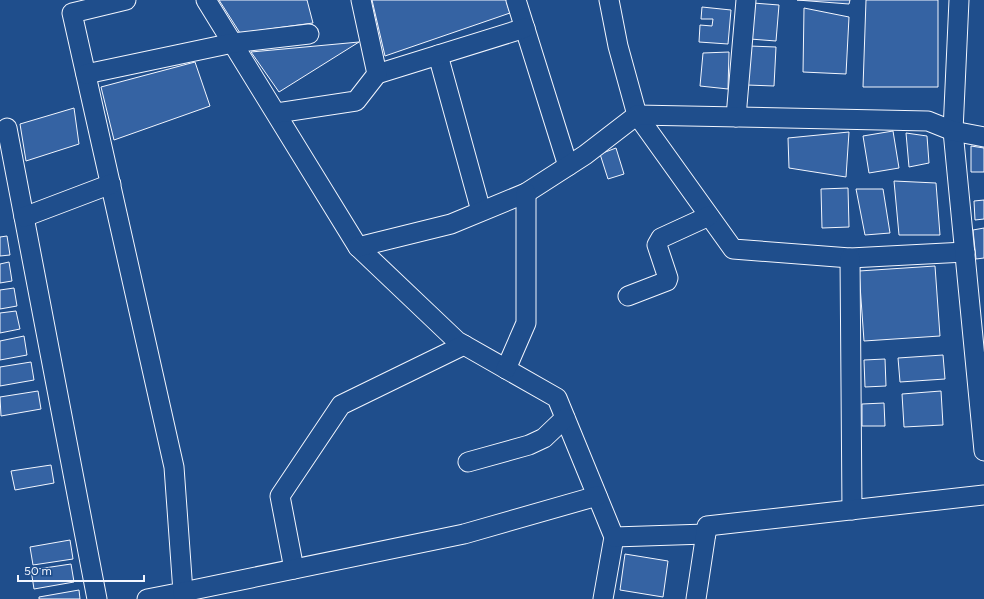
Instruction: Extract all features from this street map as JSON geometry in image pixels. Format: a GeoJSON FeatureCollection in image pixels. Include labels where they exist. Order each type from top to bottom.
{"type":"FeatureCollection","features":[{"type":"Feature","properties":{"kind":"street"},"geometry":{"type":"LineString","coordinates":[[126,0],[70,6],[174,467],[183,595]]}},
{"type":"Feature","properties":{"kind":"street"},"geometry":{"type":"LineString","coordinates":[[206,0],[277,113],[358,247],[457,341],[557,398],[614,537],[603,599]]}},
{"type":"Feature","properties":{"kind":"street"},"geometry":{"type":"LineString","coordinates":[[361,0],[377,74]]}},
{"type":"Feature","properties":{"kind":"street"},"geometry":{"type":"LineString","coordinates":[[516,0],[568,166]]}},
{"type":"Feature","properties":{"kind":"street"},"geometry":{"type":"LineString","coordinates":[[609,0],[618,46],[637,115],[733,249],[850,258],[965,252]]}},
{"type":"Feature","properties":{"kind":"street"},"geometry":{"type":"LineString","coordinates":[[736,117],[746,0]]}},
{"type":"Feature","properties":{"kind":"street"},"geometry":{"type":"LineString","coordinates":[[959,0],[953,131],[984,451]]}},
{"type":"Feature","properties":{"kind":"street"},"geometry":{"type":"LineString","coordinates":[[277,113],[356,101],[377,74],[525,28]]}},
{"type":"Feature","properties":{"kind":"street"},"geometry":{"type":"LineString","coordinates":[[86,74],[233,42],[309,34]]}},
{"type":"Feature","properties":{"kind":"street"},"geometry":{"type":"LineString","coordinates":[[438,56],[481,211]]}},
{"type":"Feature","properties":{"kind":"street"},"geometry":{"type":"LineString","coordinates":[[358,247],[451,224],[526,193],[585,155],[637,115],[928,121],[953,131],[984,136]]}},
{"type":"Feature","properties":{"kind":"street"},"geometry":{"type":"LineString","coordinates":[[7,128],[97,599]]}},
{"type":"Feature","properties":{"kind":"street"},"geometry":{"type":"LineString","coordinates":[[24,217],[111,184]]}},
{"type":"Feature","properties":{"kind":"street"},"geometry":{"type":"LineString","coordinates":[[506,369],[526,323],[526,193]]}},
{"type":"Feature","properties":{"kind":"street"},"geometry":{"type":"LineString","coordinates":[[628,296],[667,281],[668,278],[657,245],[661,238],[709,216]]}},
{"type":"Feature","properties":{"kind":"street"},"geometry":{"type":"LineString","coordinates":[[850,258],[852,510]]}},
{"type":"Feature","properties":{"kind":"street"},"geometry":{"type":"LineString","coordinates":[[294,569],[280,496],[341,405],[464,345]]}},
{"type":"Feature","properties":{"kind":"street"},"geometry":{"type":"LineString","coordinates":[[468,462],[537,442],[544,438],[565,418]]}},
{"type":"Feature","properties":{"kind":"street"},"geometry":{"type":"LineString","coordinates":[[696,599],[707,526],[984,495]]}},
{"type":"Feature","properties":{"kind":"street"},"geometry":{"type":"LineString","coordinates":[[148,599],[183,595],[294,569],[464,534],[597,496]]}},
{"type":"Feature","properties":{"kind":"street"},"geometry":{"type":"LineString","coordinates":[[614,537],[706,534]]}},
{"type":"Feature","properties":{"kind":"building"},"geometry":{"type":"Polygon","coordinates":[[[219,0],[307,0],[313,23],[240,33],[219,0]]]}},
{"type":"Feature","properties":{"kind":"building"},"geometry":{"type":"Polygon","coordinates":[[[372,0],[506,0],[510,13],[385,56],[372,0]]]}},
{"type":"Feature","properties":{"kind":"building"},"geometry":{"type":"Polygon","coordinates":[[[797,0],[850,0],[849,4],[797,0]]]}},
{"type":"Feature","properties":{"kind":"building"},"geometry":{"type":"Polygon","coordinates":[[[866,0],[938,0],[938,87],[863,87],[866,0]]]}},
{"type":"Feature","properties":{"kind":"building"},"geometry":{"type":"Polygon","coordinates":[[[753,3],[779,5],[776,41],[750,39],[753,3]]]}},
{"type":"Feature","properties":{"kind":"building"},"geometry":{"type":"Polygon","coordinates":[[[702,7],[731,10],[728,44],[699,42],[700,25],[712,26],[713,19],[701,19],[702,7]]]}},
{"type":"Feature","properties":{"kind":"building"},"geometry":{"type":"Polygon","coordinates":[[[804,8],[849,17],[846,74],[803,72],[804,8]]]}},
{"type":"Feature","properties":{"kind":"building"},"geometry":{"type":"Polygon","coordinates":[[[359,42],[279,92],[251,52],[359,42]]]}},
{"type":"Feature","properties":{"kind":"building"},"geometry":{"type":"Polygon","coordinates":[[[749,46],[776,47],[774,86],[747,85],[749,46]]]}},
{"type":"Feature","properties":{"kind":"building"},"geometry":{"type":"Polygon","coordinates":[[[729,52],[728,89],[700,86],[703,53],[729,52]]]}},
{"type":"Feature","properties":{"kind":"building"},"geometry":{"type":"Polygon","coordinates":[[[195,62],[210,106],[114,140],[101,87],[195,62]]]}},
{"type":"Feature","properties":{"kind":"building"},"geometry":{"type":"Polygon","coordinates":[[[74,108],[79,144],[26,161],[20,124],[74,108]]]}},
{"type":"Feature","properties":{"kind":"building"},"geometry":{"type":"Polygon","coordinates":[[[893,131],[899,168],[869,173],[863,136],[893,131]]]}},
{"type":"Feature","properties":{"kind":"building"},"geometry":{"type":"Polygon","coordinates":[[[849,132],[846,177],[789,168],[788,138],[849,132]]]}},
{"type":"Feature","properties":{"kind":"building"},"geometry":{"type":"Polygon","coordinates":[[[906,133],[927,136],[929,163],[909,167],[906,133]]]}},
{"type":"Feature","properties":{"kind":"building"},"geometry":{"type":"Polygon","coordinates":[[[971,146],[984,148],[984,172],[971,172],[971,146]]]}},
{"type":"Feature","properties":{"kind":"building"},"geometry":{"type":"Polygon","coordinates":[[[616,148],[624,174],[608,179],[600,154],[616,148]]]}},
{"type":"Feature","properties":{"kind":"building"},"geometry":{"type":"Polygon","coordinates":[[[894,181],[936,183],[940,235],[899,235],[894,181]]]}},
{"type":"Feature","properties":{"kind":"building"},"geometry":{"type":"Polygon","coordinates":[[[848,188],[849,227],[822,228],[821,189],[848,188]]]}},
{"type":"Feature","properties":{"kind":"building"},"geometry":{"type":"Polygon","coordinates":[[[856,189],[883,189],[890,233],[865,235],[856,189]]]}},
{"type":"Feature","properties":{"kind":"building"},"geometry":{"type":"Polygon","coordinates":[[[984,200],[984,219],[975,220],[974,201],[984,200]]]}},
{"type":"Feature","properties":{"kind":"building"},"geometry":{"type":"Polygon","coordinates":[[[984,228],[984,258],[976,259],[973,230],[984,228]]]}},
{"type":"Feature","properties":{"kind":"building"},"geometry":{"type":"Polygon","coordinates":[[[7,236],[10,255],[0,256],[0,237],[7,236]]]}},
{"type":"Feature","properties":{"kind":"building"},"geometry":{"type":"Polygon","coordinates":[[[9,262],[12,281],[0,283],[0,264],[9,262]]]}},
{"type":"Feature","properties":{"kind":"building"},"geometry":{"type":"Polygon","coordinates":[[[935,266],[940,336],[864,341],[859,271],[935,266]]]}},
{"type":"Feature","properties":{"kind":"building"},"geometry":{"type":"Polygon","coordinates":[[[14,288],[17,306],[0,309],[0,290],[14,288]]]}},
{"type":"Feature","properties":{"kind":"building"},"geometry":{"type":"Polygon","coordinates":[[[16,311],[20,329],[0,333],[0,313],[16,311]]]}},
{"type":"Feature","properties":{"kind":"building"},"geometry":{"type":"Polygon","coordinates":[[[24,336],[27,355],[0,360],[0,341],[24,336]]]}},
{"type":"Feature","properties":{"kind":"building"},"geometry":{"type":"Polygon","coordinates":[[[943,355],[945,379],[900,382],[898,358],[943,355]]]}},
{"type":"Feature","properties":{"kind":"building"},"geometry":{"type":"Polygon","coordinates":[[[885,359],[886,386],[865,387],[864,360],[885,359]]]}},
{"type":"Feature","properties":{"kind":"building"},"geometry":{"type":"Polygon","coordinates":[[[31,362],[34,380],[0,386],[0,367],[31,362]]]}},
{"type":"Feature","properties":{"kind":"building"},"geometry":{"type":"Polygon","coordinates":[[[38,391],[41,409],[1,416],[0,397],[38,391]]]}},
{"type":"Feature","properties":{"kind":"building"},"geometry":{"type":"Polygon","coordinates":[[[941,391],[943,425],[904,427],[902,394],[941,391]]]}},
{"type":"Feature","properties":{"kind":"building"},"geometry":{"type":"Polygon","coordinates":[[[884,403],[885,426],[862,426],[862,404],[884,403]]]}},
{"type":"Feature","properties":{"kind":"building"},"geometry":{"type":"Polygon","coordinates":[[[51,465],[54,483],[15,490],[11,471],[51,465]]]}},
{"type":"Feature","properties":{"kind":"building"},"geometry":{"type":"Polygon","coordinates":[[[70,540],[73,559],[33,565],[30,547],[70,540]]]}},
{"type":"Feature","properties":{"kind":"building"},"geometry":{"type":"Polygon","coordinates":[[[625,554],[668,561],[663,597],[620,590],[625,554]]]}},
{"type":"Feature","properties":{"kind":"building"},"geometry":{"type":"Polygon","coordinates":[[[71,564],[74,582],[34,589],[31,570],[71,564]]]}},
{"type":"Feature","properties":{"kind":"building"},"geometry":{"type":"Polygon","coordinates":[[[79,590],[80,599],[39,599],[39,597],[79,590]]]}}]}
